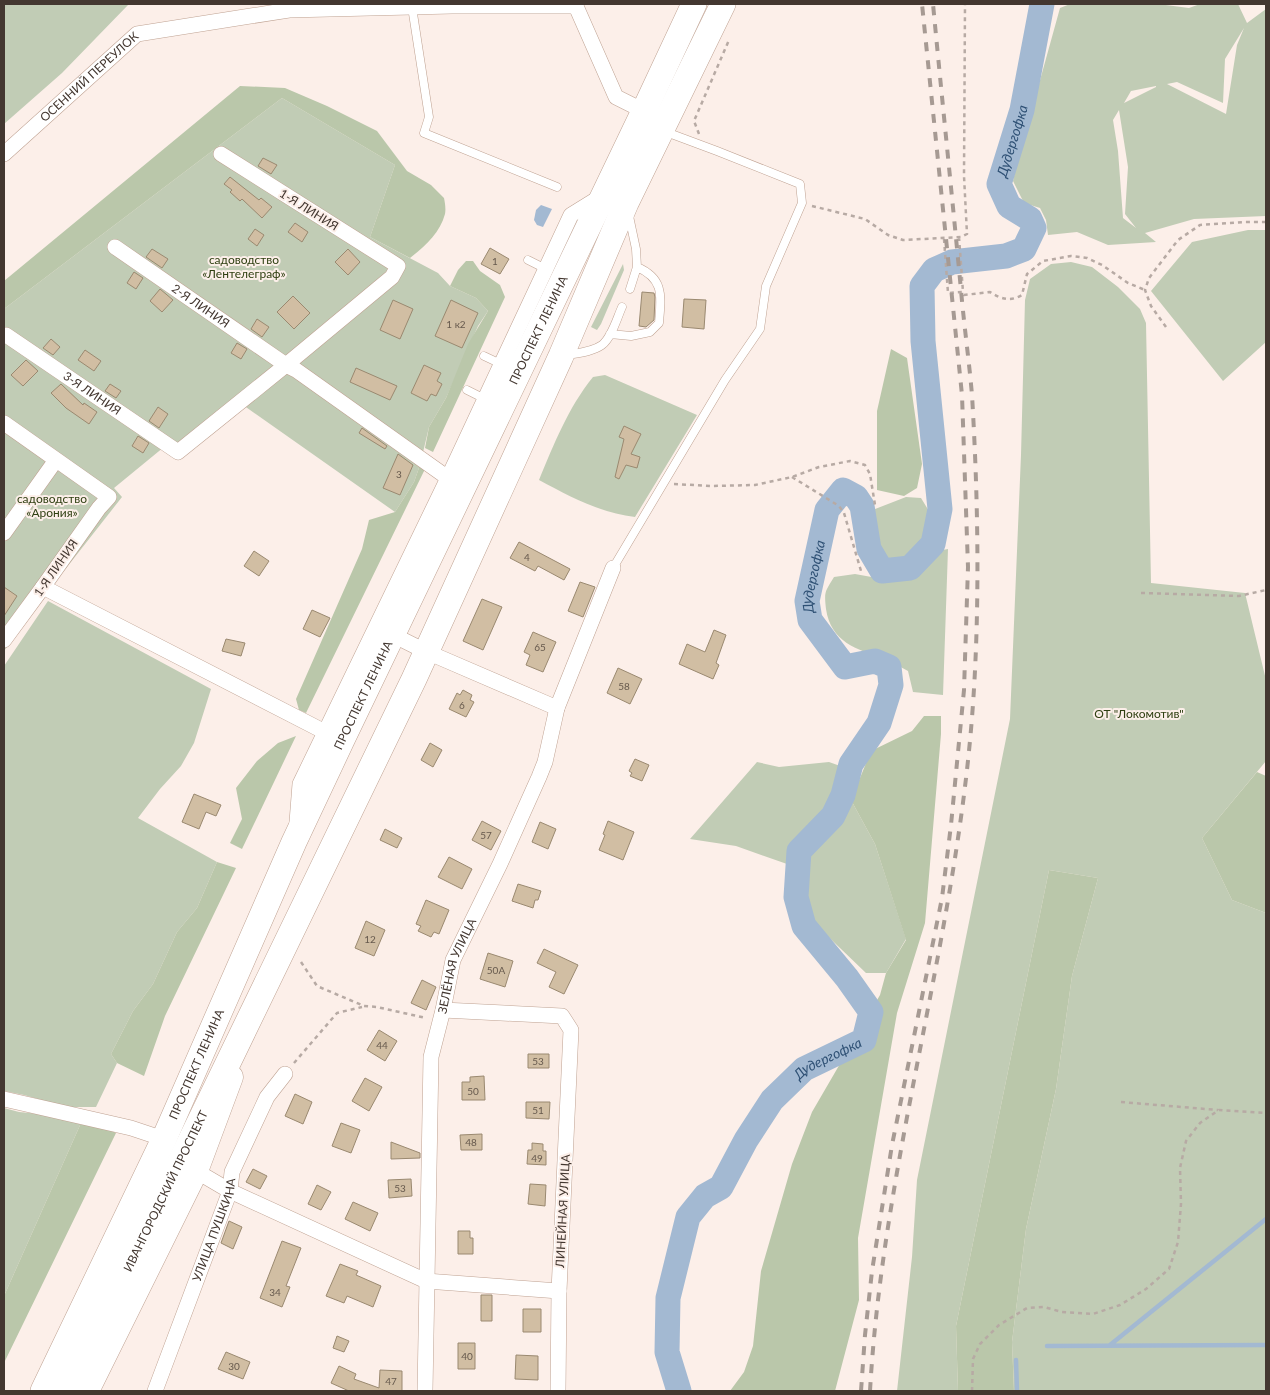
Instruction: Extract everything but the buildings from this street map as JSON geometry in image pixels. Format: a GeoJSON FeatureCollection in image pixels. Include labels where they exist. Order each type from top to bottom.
{"type":"FeatureCollection","features":[{"type":"Feature","properties":{"kind":"highway","name":"ПРОСПЕКТ ЛЕНИНА"},"geometry":{"type":"LineString","coordinates":[[264,991],[426,652],[561,356],[644,111],[694,4]]}},
{"type":"Feature","properties":{"kind":"highway","name":"ПРОСПЕКТ ЛЕНИНА"},"geometry":{"type":"LineString","coordinates":[[43,1391],[164,1139],[294,842],[392,636],[615,199],[662,131],[723,4]]}},
{"type":"Feature","properties":{"kind":"highway","name":"ИВАНГОРОДСКИЙ ПРОСПЕКТ"},"geometry":{"type":"LineString","coordinates":[[69,1391],[264,991]]}},
{"type":"Feature","properties":{"kind":"main road","name":"ПРОСПЕКТ ЛЕНИНА"},"geometry":{"type":"LineString","coordinates":[[87,1391],[196,1171],[264,991]]}},
{"type":"Feature","properties":{"kind":"street"},"geometry":{"type":"LineString","coordinates":[[576,5],[616,97],[644,111]]}},
{"type":"Feature","properties":{"kind":"street","name":"ОСЕННИЙ ПЕРЕУЛОК"},"geometry":{"type":"LineString","coordinates":[[4,154],[137,34],[289,10],[412,6],[576,5]]}},
{"type":"Feature","properties":{"kind":"street","name":"1-Я ЛИНИЯ"},"geometry":{"type":"LineString","coordinates":[[221,154],[398,266],[392,277],[286,365]]}},
{"type":"Feature","properties":{"kind":"street"},"geometry":{"type":"LineString","coordinates":[[294,842],[300,784],[448,478],[571,215],[615,199]]}},
{"type":"Feature","properties":{"kind":"street","name":"2-Я ЛИНИЯ"},"geometry":{"type":"LineString","coordinates":[[115,247],[296,370],[448,478]]}},
{"type":"Feature","properties":{"kind":"street","name":"3-Я ЛИНИЯ"},"geometry":{"type":"LineString","coordinates":[[6,335],[178,452],[286,365]]}},
{"type":"Feature","properties":{"kind":"street"},"geometry":{"type":"LineString","coordinates":[[4,423],[56,460],[4,533]]}},
{"type":"Feature","properties":{"kind":"street","name":"1-Я ЛИНИЯ"},"geometry":{"type":"LineString","coordinates":[[4,640],[98,508],[109,497],[56,460]]}},
{"type":"Feature","properties":{"kind":"street","name":"ЗЕЛЁНАЯ УЛИЦА"},"geometry":{"type":"LineString","coordinates":[[425,1391],[431,1057],[442,1016],[453,960],[500,864],[539,777],[545,762],[557,708],[613,568]]}},
{"type":"Feature","properties":{"kind":"street"},"geometry":{"type":"LineString","coordinates":[[43,587],[325,732]]}},
{"type":"Feature","properties":{"kind":"street"},"geometry":{"type":"LineString","coordinates":[[392,636],[557,708]]}},
{"type":"Feature","properties":{"kind":"street","name":"ЛИНЕЙНАЯ УЛИЦА"},"geometry":{"type":"LineString","coordinates":[[442,1016],[562,1016],[571,1030],[559,1291],[558,1391]]}},
{"type":"Feature","properties":{"kind":"street","name":"УЛИЦА ПУШКИНА"},"geometry":{"type":"LineString","coordinates":[[155,1391],[230,1191],[232,1172],[267,1097],[285,1074]]}},
{"type":"Feature","properties":{"kind":"street"},"geometry":{"type":"LineString","coordinates":[[4,1099],[131,1128],[164,1139]]}},
{"type":"Feature","properties":{"kind":"street"},"geometry":{"type":"LineString","coordinates":[[196,1171],[230,1191],[426,1281],[559,1291]]}},
{"type":"Feature","properties":{"kind":"lane"},"geometry":{"type":"LineString","coordinates":[[412,6],[429,118],[424,133],[557,187]]}},
{"type":"Feature","properties":{"kind":"lane"},"geometry":{"type":"LineString","coordinates":[[613,568],[726,380],[760,329],[766,286],[802,204],[800,184],[662,131]]}},
{"type":"Feature","properties":{"kind":"lane"},"geometry":{"type":"LineString","coordinates":[[615,199],[636,249],[637,267],[630,289]]}},
{"type":"Feature","properties":{"kind":"lane"},"geometry":{"type":"LineString","coordinates":[[528,260],[546,269]]}},
{"type":"Feature","properties":{"kind":"lane"},"geometry":{"type":"LineString","coordinates":[[610,334],[631,336],[650,332],[659,323],[661,296],[658,282],[647,271],[637,267]]}},
{"type":"Feature","properties":{"kind":"lane"},"geometry":{"type":"LineString","coordinates":[[561,356],[592,350],[602,344],[610,334],[622,307]]}},
{"type":"Feature","properties":{"kind":"lane"},"geometry":{"type":"LineString","coordinates":[[484,356],[501,364]]}},
{"type":"Feature","properties":{"kind":"lane"},"geometry":{"type":"LineString","coordinates":[[467,390],[485,399]]}},
{"type":"Feature","properties":{"kind":"path"},"geometry":{"type":"LineString","coordinates":[[802,204],[865,219],[888,235],[903,240],[959,237],[967,234],[964,176],[966,4]]}},
{"type":"Feature","properties":{"kind":"path"},"geometry":{"type":"LineString","coordinates":[[697,143],[700,136],[694,121],[731,33]]}},
{"type":"Feature","properties":{"kind":"path"},"geometry":{"type":"LineString","coordinates":[[1166,327],[1151,306],[1145,290],[1149,278],[1178,240],[1200,226],[1266,222]]}},
{"type":"Feature","properties":{"kind":"path"},"geometry":{"type":"LineString","coordinates":[[959,237],[963,292]]}},
{"type":"Feature","properties":{"kind":"path"},"geometry":{"type":"LineString","coordinates":[[944,238],[948,293],[963,292],[964,295],[990,292],[999,298],[1011,300],[1018,298],[1022,295],[1028,274],[1043,261],[1071,256],[1087,258],[1102,265],[1128,283],[1145,290]]}},
{"type":"Feature","properties":{"kind":"path"},"geometry":{"type":"LineString","coordinates":[[665,484],[755,486],[792,477],[819,467],[850,461],[865,465],[870,474],[875,506]]}},
{"type":"Feature","properties":{"kind":"path"},"geometry":{"type":"LineString","coordinates":[[792,477],[840,506],[844,512],[861,571]]}},
{"type":"Feature","properties":{"kind":"path"},"geometry":{"type":"LineString","coordinates":[[1141,593],[1239,596],[1266,590]]}},
{"type":"Feature","properties":{"kind":"path"},"geometry":{"type":"LineString","coordinates":[[301,962],[317,986],[364,1006],[442,1016]]}},
{"type":"Feature","properties":{"kind":"path"},"geometry":{"type":"LineString","coordinates":[[285,1074],[337,1013],[364,1006]]}},
{"type":"Feature","properties":{"kind":"path"},"geometry":{"type":"LineString","coordinates":[[1121,1102],[1266,1113]]}},
{"type":"Feature","properties":{"kind":"path"},"geometry":{"type":"LineString","coordinates":[[972,1391],[972,1359],[980,1344],[999,1325],[1027,1308],[1044,1306],[1062,1312],[1093,1314],[1120,1305],[1146,1289],[1169,1269],[1178,1242],[1181,1204],[1180,1168],[1186,1142],[1200,1123],[1219,1110]]}},
{"type":"Feature","properties":{"kind":"green space"},"geometry":{"type":"Polygon","coordinates":[[[4,4],[129,4],[62,73],[4,124],[4,4]]]}},
{"type":"Feature","properties":{"kind":"green space"},"geometry":{"type":"Polygon","coordinates":[[[1070,4],[1158,4],[1189,8],[1200,4],[1238,4],[1247,23],[1266,9],[1266,216],[1194,219],[1145,233],[1156,242],[1108,245],[1077,232],[1048,235],[1046,220],[1040,208],[1024,203],[1013,181],[1060,8],[1070,4]],[[1244,28],[1225,59],[1223,103],[1177,82],[1167,84],[1226,114],[1237,45],[1244,28]],[[1156,86],[1131,91],[1124,103],[1156,86]],[[1119,110],[1113,120],[1118,151],[1123,218],[1136,228],[1125,214],[1128,167],[1119,110]]]}},
{"type":"Feature","properties":{"kind":"green space"},"geometry":{"type":"Polygon","coordinates":[[[240,86],[285,88],[377,131],[407,171],[431,185],[444,198],[445,214],[436,233],[410,258],[370,237],[395,165],[282,98],[4,309],[4,281],[240,86]]]}},
{"type":"Feature","properties":{"kind":"green space","name":"садоводство «Лентелеграф»"},"geometry":{"type":"Polygon","coordinates":[[[282,98],[395,165],[370,237],[438,273],[450,286],[476,298],[488,311],[478,326],[446,398],[429,427],[414,482],[395,512],[243,405],[181,455],[164,447],[114,488],[122,497],[4,651],[4,309],[282,98]]]}},
{"type":"Feature","properties":{"kind":"green space"},"geometry":{"type":"Polygon","coordinates":[[[1248,230],[1266,230],[1266,342],[1223,381],[1151,291],[1192,242],[1248,230]]]}},
{"type":"Feature","properties":{"kind":"green space"},"geometry":{"type":"Polygon","coordinates":[[[466,261],[473,261],[480,271],[500,285],[505,297],[433,452],[425,448],[429,427],[446,398],[468,344],[488,311],[476,298],[450,286],[458,270],[466,261]]]}},
{"type":"Feature","properties":{"kind":"green space","name":"ОТ \"Локомотив\""},"geometry":{"type":"Polygon","coordinates":[[[1071,262],[1092,267],[1118,287],[1140,309],[1146,323],[1151,583],[1245,593],[1266,680],[1266,761],[1202,838],[1232,900],[1266,913],[1266,1391],[1014,1391],[1012,1342],[1026,1229],[1056,1089],[1072,976],[1098,878],[1049,870],[956,1326],[958,1391],[897,1391],[912,1257],[917,1180],[1010,719],[1021,455],[1025,300],[1030,279],[1051,264],[1071,262]]]}},
{"type":"Feature","properties":{"kind":"green space"},"geometry":{"type":"Polygon","coordinates":[[[623,264],[624,270],[597,330],[591,327],[623,264]]]}},
{"type":"Feature","properties":{"kind":"green space"},"geometry":{"type":"Polygon","coordinates":[[[891,349],[907,358],[922,464],[917,488],[904,496],[877,490],[877,411],[891,349]]]}},
{"type":"Feature","properties":{"kind":"green space"},"geometry":{"type":"Polygon","coordinates":[[[605,375],[697,415],[635,517],[597,508],[539,480],[562,427],[576,401],[593,377],[605,375]]]}},
{"type":"Feature","properties":{"kind":"green space"},"geometry":{"type":"Polygon","coordinates":[[[420,465],[425,469],[306,713],[299,710],[296,699],[362,549],[369,520],[395,512],[414,482],[420,465]]]}},
{"type":"Feature","properties":{"kind":"green space"},"geometry":{"type":"Polygon","coordinates":[[[906,497],[921,498],[932,516],[930,532],[919,550],[902,563],[888,563],[878,550],[870,511],[906,497]]]}},
{"type":"Feature","properties":{"kind":"green space"},"geometry":{"type":"Polygon","coordinates":[[[948,549],[943,695],[913,692],[908,671],[887,660],[864,652],[846,643],[839,637],[829,620],[826,609],[826,592],[834,577],[855,574],[877,578],[902,578],[917,570],[937,551],[948,549]]]}},
{"type":"Feature","properties":{"kind":"green space"},"geometry":{"type":"Polygon","coordinates":[[[48,601],[211,689],[194,743],[181,766],[160,789],[138,818],[217,862],[197,908],[177,932],[153,984],[133,1011],[111,1054],[117,1063],[96,1107],[66,1107],[4,1091],[4,666],[48,601]]]}},
{"type":"Feature","properties":{"kind":"green space"},"geometry":{"type":"Polygon","coordinates":[[[924,716],[941,716],[925,923],[897,1013],[858,1238],[859,1300],[835,1391],[730,1391],[744,1372],[753,1346],[761,1271],[792,1164],[812,1112],[880,995],[886,973],[906,940],[875,844],[851,800],[871,751],[912,731],[924,716]]]}},
{"type":"Feature","properties":{"kind":"green space"},"geometry":{"type":"Polygon","coordinates":[[[296,736],[242,849],[230,843],[242,819],[236,788],[257,761],[278,743],[296,736]]]}},
{"type":"Feature","properties":{"kind":"green space"},"geometry":{"type":"Polygon","coordinates":[[[757,762],[779,767],[829,762],[843,767],[838,797],[826,815],[795,848],[787,864],[736,846],[690,839],[757,762]]]}},
{"type":"Feature","properties":{"kind":"green space"},"geometry":{"type":"Polygon","coordinates":[[[1257,772],[1266,776],[1266,913],[1232,900],[1202,838],[1257,772]]]}},
{"type":"Feature","properties":{"kind":"green space"},"geometry":{"type":"Polygon","coordinates":[[[851,800],[875,844],[906,939],[886,973],[866,973],[815,924],[805,905],[810,854],[829,835],[842,818],[851,800]]]}},
{"type":"Feature","properties":{"kind":"green space"},"geometry":{"type":"Polygon","coordinates":[[[217,862],[236,868],[165,1016],[144,1076],[117,1063],[111,1054],[133,1011],[153,984],[177,932],[197,908],[217,862]]]}},
{"type":"Feature","properties":{"kind":"green space"},"geometry":{"type":"Polygon","coordinates":[[[1049,870],[1098,878],[1072,976],[1056,1089],[1026,1229],[1012,1342],[1014,1391],[958,1391],[956,1326],[1049,870]]]}},
{"type":"Feature","properties":{"kind":"green space"},"geometry":{"type":"Polygon","coordinates":[[[4,1108],[19,1112],[50,1115],[81,1123],[4,1296],[4,1108]]]}},
{"type":"Feature","properties":{"kind":"green space"},"geometry":{"type":"Polygon","coordinates":[[[81,1123],[99,1124],[116,1133],[4,1363],[4,1296],[81,1123]]]}},
{"type":"Feature","properties":{"kind":"water"},"geometry":{"type":"Polygon","coordinates":[[[541,205],[552,209],[543,227],[537,225],[534,220],[536,210],[541,205]]]}},
{"type":"Feature","properties":{"kind":"waterway","name":"Дудергофка"},"geometry":{"type":"LineString","coordinates":[[679,1391],[667,1352],[668,1298],[688,1217],[705,1196],[721,1187],[746,1140],[772,1100],[804,1069],[864,1040],[871,1012],[847,978],[804,926],[796,897],[799,851],[833,816],[843,795],[851,764],[879,723],[891,685],[889,667],[875,661],[845,667],[810,620],[807,601],[827,510],[843,490],[856,497],[862,506],[869,549],[882,571],[910,568],[933,544],[940,509],[923,341],[922,286],[934,270],[952,262],[1006,256],[1024,249],[1034,228],[1030,219],[1009,206],[999,184],[1022,110],[1042,4]]}},
{"type":"Feature","properties":{"kind":"waterway"},"geometry":{"type":"LineString","coordinates":[[1110,1345],[1266,1219]]}},
{"type":"Feature","properties":{"kind":"waterway"},"geometry":{"type":"LineString","coordinates":[[1047,1346],[1266,1345]]}},
{"type":"Feature","properties":{"kind":"waterway"},"geometry":{"type":"LineString","coordinates":[[1016,1360],[1017,1391]]}},
{"type":"Feature","properties":{"kind":"railway"},"geometry":{"type":"LineString","coordinates":[[861,1391],[872,1271],[892,1145],[942,898],[964,690],[968,567],[962,395],[922,4]]}},
{"type":"Feature","properties":{"kind":"railway"},"geometry":{"type":"LineString","coordinates":[[870,1391],[878,1304],[889,1218],[937,962],[965,791],[973,704],[977,627],[976,472],[972,395],[933,4]]}},
{"type":"Feature","properties":{"kind":"park label","name":"садоводство «Арония»"},"geometry":{"type":"Point","coordinates":[52,506]}}]}
